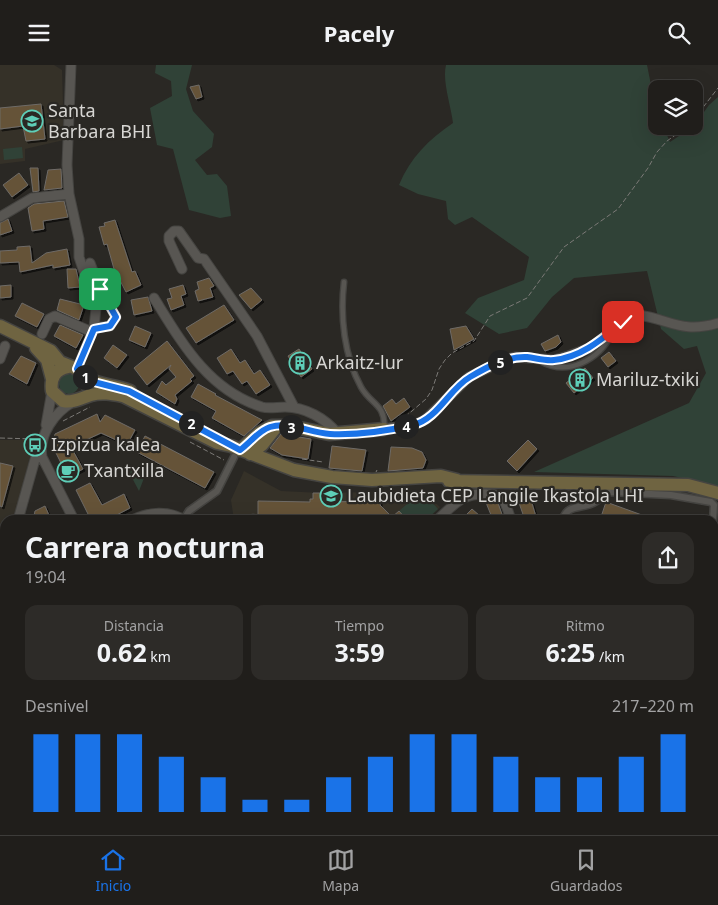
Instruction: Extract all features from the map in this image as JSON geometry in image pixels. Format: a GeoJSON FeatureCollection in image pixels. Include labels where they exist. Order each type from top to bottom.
{"type":"FeatureCollection","features":[{"type":"Feature","properties":{"kind":"main road"},"geometry":{"type":"LineString","coordinates":[[0,327],[51,351],[96,383],[115,385],[129,391],[219,438],[239,452]]}},
{"type":"Feature","properties":{"kind":"main road"},"geometry":{"type":"LineString","coordinates":[[13,333],[39,350],[47,360],[52,385],[59,399],[76,400],[104,394],[123,396],[217,443],[294,470],[356,480],[399,479],[688,485],[718,493]]}},
{"type":"Feature","properties":{"kind":"main road"},"geometry":{"type":"LineString","coordinates":[[52,385],[58,371],[78,369]]}},
{"type":"Feature","properties":{"kind":"main road"},"geometry":{"type":"LineString","coordinates":[[76,400],[86,389],[78,369]]}},
{"type":"Feature","properties":{"kind":"main road"},"geometry":{"type":"LineString","coordinates":[[239,452],[265,429],[277,426],[338,433],[384,429]]}},
{"type":"Feature","properties":{"kind":"main road"},"geometry":{"type":"LineString","coordinates":[[239,452],[264,442],[277,426]]}},
{"type":"Feature","properties":{"kind":"main road"},"geometry":{"type":"LineString","coordinates":[[264,442],[267,457],[271,462]]}},
{"type":"Feature","properties":{"kind":"street"},"geometry":{"type":"LineString","coordinates":[[71,65],[67,165],[69,194],[79,239],[79,257],[96,308],[93,330],[78,369]]}},
{"type":"Feature","properties":{"kind":"street"},"geometry":{"type":"LineString","coordinates":[[0,217],[32,199],[69,194]]}},
{"type":"Feature","properties":{"kind":"street"},"geometry":{"type":"LineString","coordinates":[[182,269],[169,241],[169,236],[174,231],[179,231],[198,258],[204,259],[257,336],[294,407]]}},
{"type":"Feature","properties":{"kind":"street"},"geometry":{"type":"LineString","coordinates":[[42,335],[49,319],[55,316],[93,330],[110,326],[116,317],[100,289],[90,263]]}},
{"type":"Feature","properties":{"kind":"street"},"geometry":{"type":"LineString","coordinates":[[154,298],[188,353],[218,383],[262,407],[294,407],[323,419],[338,433]]}},
{"type":"Feature","properties":{"kind":"street"},"geometry":{"type":"LineString","coordinates":[[384,429],[416,425],[425,420],[469,377],[505,360],[515,357],[554,360],[590,348],[638,315],[679,327],[707,326],[718,323]]}},
{"type":"Feature","properties":{"kind":"street"},"geometry":{"type":"LineString","coordinates":[[0,359],[5,345]]}},
{"type":"Feature","properties":{"kind":"street"},"geometry":{"type":"LineString","coordinates":[[19,515],[31,465],[46,425],[52,385]]}},
{"type":"Feature","properties":{"kind":"street"},"geometry":{"type":"LineString","coordinates":[[71,515],[45,464],[40,448],[55,415],[76,400]]}},
{"type":"Feature","properties":{"kind":"street"},"geometry":{"type":"LineString","coordinates":[[187,515],[189,511],[217,491],[239,452]]}},
{"type":"Feature","properties":{"kind":"street"},"geometry":{"type":"LineString","coordinates":[[31,465],[45,464]]}},
{"type":"Feature","properties":{"kind":"street"},"geometry":{"type":"LineString","coordinates":[[565,515],[567,511],[595,502],[604,493],[610,492],[671,495],[711,502],[714,505],[713,515]]}},
{"type":"Feature","properties":{"kind":"street"},"geometry":{"type":"LineString","coordinates":[[443,515],[464,496],[470,494],[496,494],[504,502],[509,515]]}},
{"type":"Feature","properties":{"kind":"street"},"geometry":{"type":"LineString","coordinates":[[148,515],[154,513],[170,515]]}},
{"type":"Feature","properties":{"kind":"lane"},"geometry":{"type":"LineString","coordinates":[[344,282],[343,320],[347,346],[362,389],[380,409],[385,419],[384,429]]}},
{"type":"Feature","properties":{"kind":"path"},"geometry":{"type":"LineString","coordinates":[[703,107],[718,88]]}},
{"type":"Feature","properties":{"kind":"path"},"geometry":{"type":"LineString","coordinates":[[401,420],[426,399],[432,391],[439,369],[445,359],[474,341],[490,316],[527,297],[564,247],[618,209],[648,168],[657,152],[675,135]]}},
{"type":"Feature","properties":{"kind":"path"},"geometry":{"type":"LineString","coordinates":[[62,422],[92,406]]}},
{"type":"Feature","properties":{"kind":"path"},"geometry":{"type":"LineString","coordinates":[[0,438],[41,439]]}},
{"type":"Feature","properties":{"kind":"path"},"geometry":{"type":"LineString","coordinates":[[302,459],[322,462]]}},
{"type":"Feature","properties":{"kind":"shaded area","name":"Santa Barbara BHI"},"geometry":{"type":"Polygon","coordinates":[[[0,65],[54,65],[62,70],[64,140],[25,149],[25,161],[0,164],[0,65]]]}},
{"type":"Feature","properties":{"kind":"shaded area"},"geometry":{"type":"Polygon","coordinates":[[[0,440],[34,440],[15,515],[0,515],[0,440]]]}},
{"type":"Feature","properties":{"kind":"shaded area","name":"Laubidieta CEP Langile Ikastola LHI"},"geometry":{"type":"Polygon","coordinates":[[[244,471],[281,491],[322,493],[422,491],[440,507],[432,515],[233,515],[231,500],[244,471]]]}},
{"type":"Feature","properties":{"kind":"green space"},"geometry":{"type":"Polygon","coordinates":[[[156,65],[192,65],[186,89],[193,111],[214,134],[212,147],[195,160],[207,175],[217,174],[227,186],[231,216],[220,218],[189,210],[173,149],[157,145],[150,108],[172,96],[171,81],[155,73],[156,65]]]}},
{"type":"Feature","properties":{"kind":"green space"},"geometry":{"type":"Polygon","coordinates":[[[446,65],[647,65],[650,80],[648,80],[648,135],[667,135],[670,142],[680,135],[703,135],[703,113],[718,97],[718,486],[673,476],[534,472],[689,403],[706,373],[697,346],[684,349],[661,329],[647,271],[574,278],[552,297],[527,328],[499,334],[465,313],[478,298],[524,280],[529,257],[472,217],[455,225],[448,219],[446,201],[418,194],[399,185],[403,175],[421,150],[453,123],[445,71],[446,65]]]}},
{"type":"Feature","properties":{"kind":"green space"},"geometry":{"type":"Polygon","coordinates":[[[22,147],[23,158],[4,160],[3,149],[22,147]]]}},
{"type":"Feature","properties":{"kind":"green space"},"geometry":{"type":"Polygon","coordinates":[[[65,374],[73,374],[79,380],[79,388],[73,394],[65,394],[59,388],[59,380],[65,374]]]}},
{"type":"Feature","properties":{"kind":"green space"},"geometry":{"type":"Polygon","coordinates":[[[132,466],[146,473],[139,491],[130,474],[132,466]]]}},
{"type":"Feature","properties":{"kind":"green space"},"geometry":{"type":"Polygon","coordinates":[[[422,491],[438,509],[431,515],[403,515],[399,511],[422,491]]]}},
{"type":"Feature","properties":{"kind":"building"},"geometry":{"type":"Polygon","coordinates":[[[199,85],[202,97],[196,99],[190,87],[199,85]]]}},
{"type":"Feature","properties":{"kind":"building","name":"Santa Barbara BHI"},"geometry":{"type":"Polygon","coordinates":[[[41,104],[45,139],[26,141],[23,126],[0,129],[0,108],[41,104]]]}},
{"type":"Feature","properties":{"kind":"building"},"geometry":{"type":"Polygon","coordinates":[[[30,168],[38,168],[39,191],[33,192],[30,168]]]}},
{"type":"Feature","properties":{"kind":"building"},"geometry":{"type":"Polygon","coordinates":[[[61,169],[62,188],[44,190],[48,170],[61,169]]]}},
{"type":"Feature","properties":{"kind":"building"},"geometry":{"type":"Polygon","coordinates":[[[19,173],[28,185],[12,197],[3,185],[19,173]]]}},
{"type":"Feature","properties":{"kind":"building"},"geometry":{"type":"Polygon","coordinates":[[[64,201],[68,217],[43,221],[44,229],[32,231],[28,208],[34,204],[64,201]]]}},
{"type":"Feature","properties":{"kind":"building"},"geometry":{"type":"Polygon","coordinates":[[[8,219],[12,231],[0,235],[0,223],[8,219]]]}},
{"type":"Feature","properties":{"kind":"building"},"geometry":{"type":"Polygon","coordinates":[[[115,220],[132,272],[135,271],[141,285],[126,292],[114,269],[107,244],[104,245],[99,227],[105,226],[104,223],[115,220]]]}},
{"type":"Feature","properties":{"kind":"building"},"geometry":{"type":"Polygon","coordinates":[[[30,246],[32,263],[46,253],[67,249],[70,265],[53,268],[53,265],[20,272],[19,262],[0,263],[0,251],[17,250],[17,247],[30,246]]]}},
{"type":"Feature","properties":{"kind":"building"},"geometry":{"type":"Polygon","coordinates":[[[67,269],[76,269],[80,287],[68,288],[67,269]]]}},
{"type":"Feature","properties":{"kind":"building"},"geometry":{"type":"Polygon","coordinates":[[[209,278],[214,286],[210,288],[213,297],[198,301],[195,291],[199,289],[197,282],[209,278]]]}},
{"type":"Feature","properties":{"kind":"building"},"geometry":{"type":"Polygon","coordinates":[[[11,285],[11,297],[0,298],[0,286],[11,285]]]}},
{"type":"Feature","properties":{"kind":"building"},"geometry":{"type":"Polygon","coordinates":[[[183,285],[186,294],[181,296],[184,305],[171,310],[167,299],[172,298],[169,289],[183,285]]]}},
{"type":"Feature","properties":{"kind":"building"},"geometry":{"type":"Polygon","coordinates":[[[251,288],[262,300],[251,309],[239,295],[251,288]]]}},
{"type":"Feature","properties":{"kind":"building"},"geometry":{"type":"Polygon","coordinates":[[[148,297],[152,311],[134,315],[131,300],[148,297]]]}},
{"type":"Feature","properties":{"kind":"building"},"geometry":{"type":"Polygon","coordinates":[[[60,299],[84,305],[79,320],[57,310],[60,299]]]}},
{"type":"Feature","properties":{"kind":"building"},"geometry":{"type":"Polygon","coordinates":[[[22,303],[44,314],[37,327],[15,316],[22,303]]]}},
{"type":"Feature","properties":{"kind":"building"},"geometry":{"type":"Polygon","coordinates":[[[224,305],[234,320],[196,343],[186,328],[224,305]]]}},
{"type":"Feature","properties":{"kind":"building"},"geometry":{"type":"Polygon","coordinates":[[[60,325],[83,335],[76,348],[54,336],[60,325]]]}},
{"type":"Feature","properties":{"kind":"building"},"geometry":{"type":"Polygon","coordinates":[[[135,326],[151,333],[145,347],[129,340],[135,326]]]}},
{"type":"Feature","properties":{"kind":"building"},"geometry":{"type":"Polygon","coordinates":[[[466,326],[474,339],[454,350],[450,329],[466,326]]]}},
{"type":"Feature","properties":{"kind":"building"},"geometry":{"type":"Polygon","coordinates":[[[558,335],[561,342],[556,347],[545,351],[541,344],[558,335]]]}},
{"type":"Feature","properties":{"kind":"building"},"geometry":{"type":"Polygon","coordinates":[[[167,341],[194,376],[190,379],[192,381],[175,395],[177,399],[175,404],[156,392],[162,381],[166,385],[176,377],[169,369],[171,365],[147,385],[134,368],[167,341]]]}},
{"type":"Feature","properties":{"kind":"building"},"geometry":{"type":"Polygon","coordinates":[[[113,345],[127,355],[117,368],[104,358],[113,345]]]}},
{"type":"Feature","properties":{"kind":"building"},"geometry":{"type":"Polygon","coordinates":[[[231,349],[240,363],[245,360],[254,374],[260,370],[270,385],[256,394],[247,381],[242,384],[233,371],[227,374],[217,358],[231,349]]]}},
{"type":"Feature","properties":{"kind":"building","name":"Arkaitz-lur"},"geometry":{"type":"Polygon","coordinates":[[[299,349],[312,369],[301,377],[288,356],[299,349]]]}},
{"type":"Feature","properties":{"kind":"building"},"geometry":{"type":"Polygon","coordinates":[[[609,352],[616,361],[608,367],[601,358],[609,352]]]}},
{"type":"Feature","properties":{"kind":"building"},"geometry":{"type":"Polygon","coordinates":[[[21,356],[36,363],[27,384],[9,374],[21,356]]]}},
{"type":"Feature","properties":{"kind":"building","name":"Mariluz-txiki"},"geometry":{"type":"Polygon","coordinates":[[[585,368],[593,378],[574,393],[566,383],[585,368]]]}},
{"type":"Feature","properties":{"kind":"building"},"geometry":{"type":"Polygon","coordinates":[[[198,384],[262,420],[244,436],[212,418],[216,411],[191,397],[198,384]]]}},
{"type":"Feature","properties":{"kind":"building"},"geometry":{"type":"Polygon","coordinates":[[[404,398],[410,407],[391,421],[383,406],[392,399],[396,404],[404,398]]]}},
{"type":"Feature","properties":{"kind":"building"},"geometry":{"type":"Polygon","coordinates":[[[97,414],[100,422],[105,415],[135,430],[127,445],[101,433],[71,447],[83,469],[68,477],[52,445],[55,434],[97,414]]]}},
{"type":"Feature","properties":{"kind":"building"},"geometry":{"type":"Polygon","coordinates":[[[281,434],[311,439],[308,459],[282,455],[270,448],[281,434]]]}},
{"type":"Feature","properties":{"kind":"building"},"geometry":{"type":"Polygon","coordinates":[[[145,436],[214,472],[205,488],[137,452],[145,436]]]}},
{"type":"Feature","properties":{"kind":"building"},"geometry":{"type":"Polygon","coordinates":[[[528,440],[537,449],[517,471],[507,461],[528,440]]]}},
{"type":"Feature","properties":{"kind":"building"},"geometry":{"type":"Polygon","coordinates":[[[332,446],[366,450],[362,471],[329,468],[332,446]]]}},
{"type":"Feature","properties":{"kind":"building"},"geometry":{"type":"Polygon","coordinates":[[[391,447],[412,448],[422,452],[426,460],[423,468],[388,471],[391,447]]]}},
{"type":"Feature","properties":{"kind":"building"},"geometry":{"type":"Polygon","coordinates":[[[0,463],[13,466],[2,507],[0,506],[0,463]]]}},
{"type":"Feature","properties":{"kind":"building"},"geometry":{"type":"Polygon","coordinates":[[[90,483],[102,505],[124,494],[130,508],[117,515],[88,515],[76,490],[90,483]]]}},
{"type":"Feature","properties":{"kind":"building"},"geometry":{"type":"Polygon","coordinates":[[[313,493],[322,493],[322,499],[327,499],[327,502],[380,501],[380,505],[390,515],[258,515],[258,501],[310,502],[310,499],[313,499],[313,493]]]}},
{"type":"Feature","properties":{"kind":"building"},"geometry":{"type":"Polygon","coordinates":[[[525,498],[526,501],[531,500],[536,515],[523,515],[518,500],[525,498]]]}},
{"type":"Feature","properties":{"kind":"building"},"geometry":{"type":"Polygon","coordinates":[[[485,500],[498,503],[502,515],[491,515],[485,500]]]}},
{"type":"Feature","properties":{"kind":"building"},"geometry":{"type":"Polygon","coordinates":[[[606,502],[642,515],[602,515],[606,502]]]}},
{"type":"Feature","properties":{"kind":"building"},"geometry":{"type":"Polygon","coordinates":[[[45,506],[49,515],[34,515],[35,511],[45,506]]]}},
{"type":"Feature","properties":{"kind":"building"},"geometry":{"type":"Polygon","coordinates":[[[472,509],[479,515],[466,515],[472,509]]]}},
{"type":"Feature","properties":{"kind":"building"},"geometry":{"type":"Polygon","coordinates":[[[399,511],[403,515],[394,515],[399,511]]]}},
{"type":"Feature","properties":{"kind":"place","name":"Santa Barbara BHI"},"geometry":{"type":"Point","coordinates":[32,121]}},
{"type":"Feature","properties":{"kind":"place","name":"Arkaitz-lur"},"geometry":{"type":"Point","coordinates":[300,363]}},
{"type":"Feature","properties":{"kind":"place","name":"Mariluz-txiki"},"geometry":{"type":"Point","coordinates":[580,380]}},
{"type":"Feature","properties":{"kind":"place","name":"Izpizua kalea"},"geometry":{"type":"Point","coordinates":[35,445]}},
{"type":"Feature","properties":{"kind":"place","name":"Txantxilla"},"geometry":{"type":"Point","coordinates":[68,471]}},
{"type":"Feature","properties":{"kind":"place","name":"Laubidieta CEP Langile Ikastola LHI"},"geometry":{"type":"Point","coordinates":[331,496]}},
{"type":"Feature","properties":{"kind":"route"},"geometry":{"type":"LineString","coordinates":[[100,289],[116,317],[110,326],[94,329],[77,369],[90,381],[115,385],[129,391],[240,450],[249,444],[259,433],[272,426],[290,426],[329,434],[375,431],[416,425],[425,420],[442,405],[451,393],[469,377],[515,357],[554,360],[568,356],[590,348],[602,341],[623,322]]}}]}
